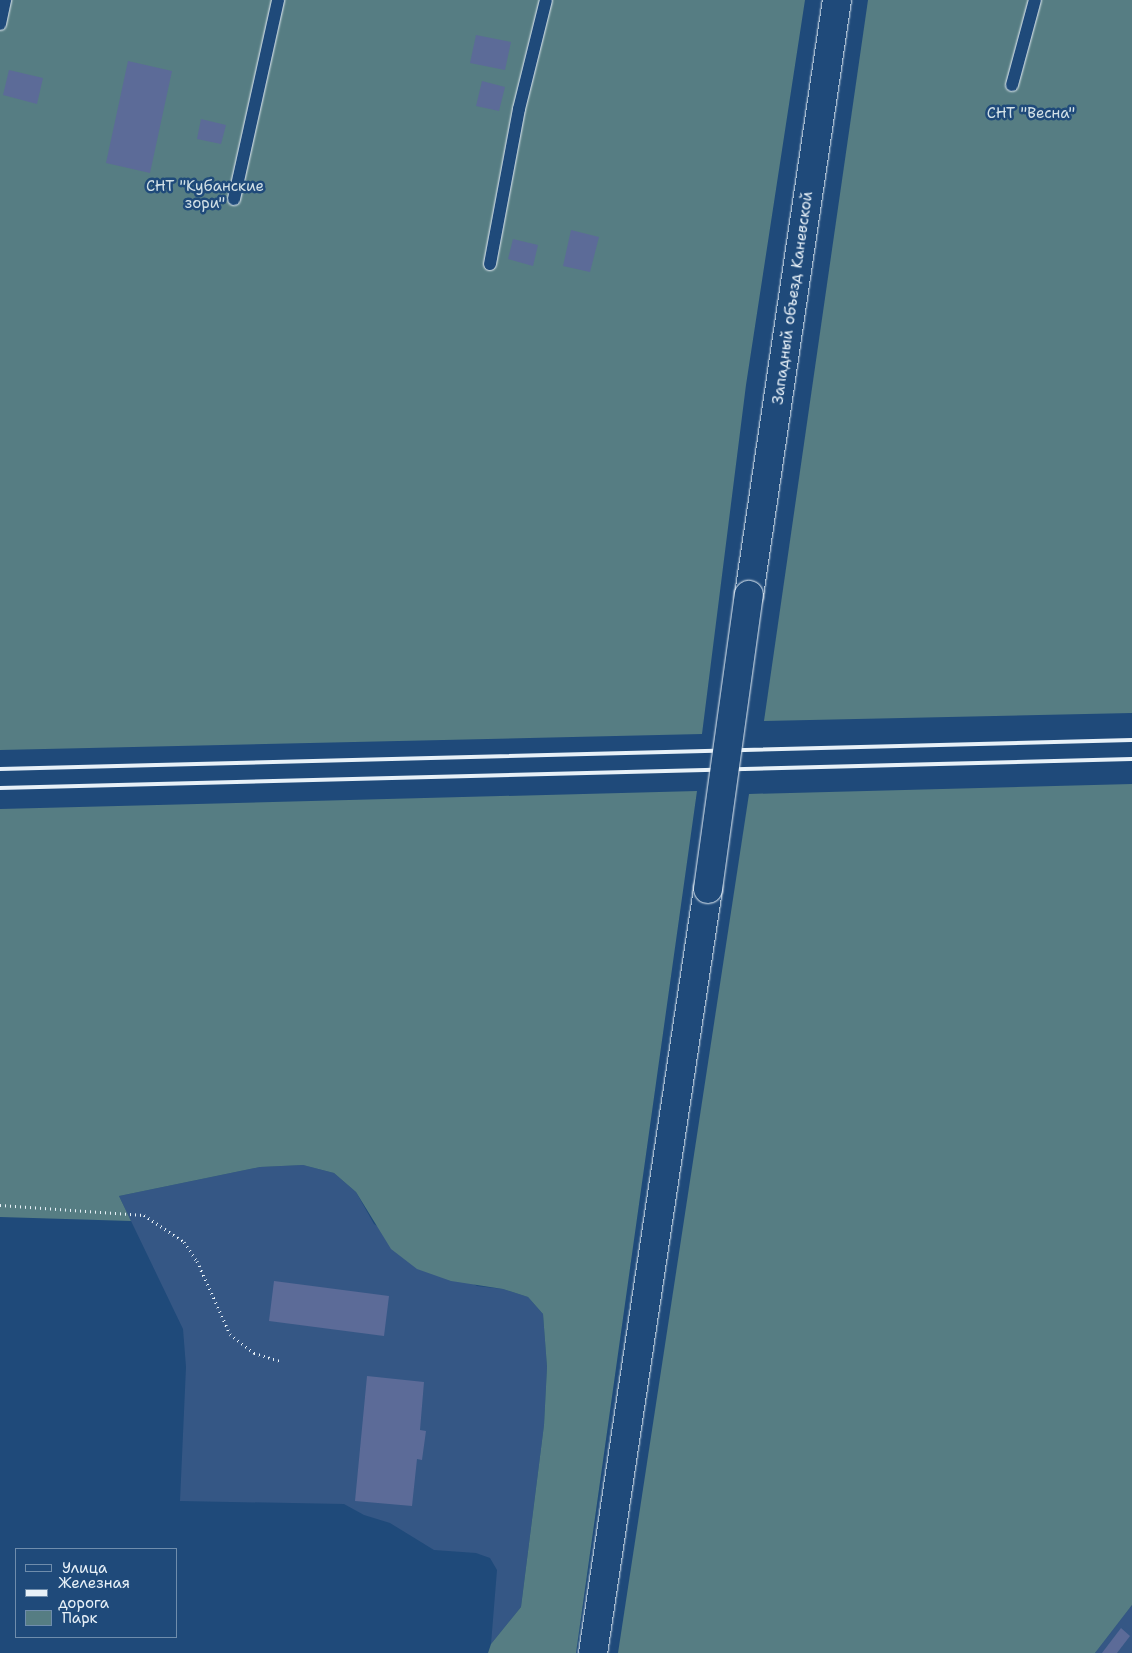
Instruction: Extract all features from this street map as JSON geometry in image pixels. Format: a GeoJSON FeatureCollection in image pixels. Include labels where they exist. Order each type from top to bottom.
{"type":"FeatureCollection","features":[{"type":"Feature","properties":{"kind":"main road","name":"Западный объезд Каневской"},"geometry":{"type":"LineString","coordinates":[[593,1653],[708,888],[749,595],[837,0]]}},
{"type":"Feature","properties":{"kind":"lane"},"geometry":{"type":"LineString","coordinates":[[0,24],[5,0]]}},
{"type":"Feature","properties":{"kind":"lane"},"geometry":{"type":"LineString","coordinates":[[234,199],[278,0]]}},
{"type":"Feature","properties":{"kind":"lane"},"geometry":{"type":"LineString","coordinates":[[490,264],[519,109],[546,0]]}},
{"type":"Feature","properties":{"kind":"lane"},"geometry":{"type":"LineString","coordinates":[[1012,85],[1035,0]]}},
{"type":"Feature","properties":{"kind":"path"},"geometry":{"type":"LineString","coordinates":[[0,1205],[144,1215],[184,1242],[197,1262],[230,1334],[254,1352],[280,1361]]}},
{"type":"Feature","properties":{"kind":"shaded area"},"geometry":{"type":"Polygon","coordinates":[[[303,1165],[334,1173],[356,1192],[374,1224],[477,1286],[503,1289],[528,1297],[543,1314],[547,1367],[544,1425],[521,1607],[491,1644],[497,1570],[490,1558],[476,1553],[434,1550],[390,1523],[364,1515],[344,1504],[180,1501],[186,1367],[183,1329],[119,1196],[260,1167],[303,1165]]]}},
{"type":"Feature","properties":{"kind":"shaded area"},"geometry":{"type":"Polygon","coordinates":[[[1132,1605],[1132,1653],[1095,1653],[1132,1605]]]}},
{"type":"Feature","properties":{"kind":"green space","name":"СНТ \"Кубанские зори\""},"geometry":{"type":"Polygon","coordinates":[[[0,0],[805,0],[746,385],[702,734],[0,750],[0,0]]]}},
{"type":"Feature","properties":{"kind":"green space","name":"СНТ \"Весна\""},"geometry":{"type":"Polygon","coordinates":[[[868,0],[1132,0],[1132,713],[764,721],[868,0]]]}},
{"type":"Feature","properties":{"kind":"green space"},"geometry":{"type":"Polygon","coordinates":[[[1132,784],[1132,1605],[1095,1653],[618,1653],[749,794],[1132,784]]]}},
{"type":"Feature","properties":{"kind":"green space"},"geometry":{"type":"Polygon","coordinates":[[[697,791],[576,1653],[488,1653],[491,1644],[521,1607],[544,1425],[547,1367],[543,1314],[528,1297],[503,1289],[451,1281],[417,1269],[391,1249],[356,1192],[334,1173],[303,1165],[260,1167],[119,1196],[131,1221],[0,1217],[0,809],[697,791]]]}},
{"type":"Feature","properties":{"kind":"building"},"geometry":{"type":"Polygon","coordinates":[[[476,35],[511,42],[505,70],[470,63],[476,35]]]}},
{"type":"Feature","properties":{"kind":"building"},"geometry":{"type":"Polygon","coordinates":[[[128,61],[172,71],[150,173],[106,163],[128,61]]]}},
{"type":"Feature","properties":{"kind":"building"},"geometry":{"type":"Polygon","coordinates":[[[9,70],[43,78],[37,104],[3,95],[9,70]]]}},
{"type":"Feature","properties":{"kind":"building"},"geometry":{"type":"Polygon","coordinates":[[[482,81],[505,87],[499,111],[476,106],[482,81]]]}},
{"type":"Feature","properties":{"kind":"building"},"geometry":{"type":"Polygon","coordinates":[[[201,119],[226,125],[221,144],[197,139],[201,119]]]}},
{"type":"Feature","properties":{"kind":"building"},"geometry":{"type":"Polygon","coordinates":[[[571,230],[599,237],[590,272],[563,266],[571,230]]]}},
{"type":"Feature","properties":{"kind":"building"},"geometry":{"type":"Polygon","coordinates":[[[513,239],[538,245],[533,266],[508,259],[513,239]]]}},
{"type":"Feature","properties":{"kind":"building"},"geometry":{"type":"Polygon","coordinates":[[[274,1281],[389,1296],[384,1336],[269,1321],[274,1281]]]}},
{"type":"Feature","properties":{"kind":"building"},"geometry":{"type":"Polygon","coordinates":[[[367,1376],[424,1382],[420,1430],[426,1431],[422,1460],[417,1459],[412,1506],[355,1501],[367,1376]]]}},
{"type":"Feature","properties":{"kind":"building"},"geometry":{"type":"Polygon","coordinates":[[[1121,1628],[1130,1636],[1117,1653],[1102,1653],[1121,1628]]]}},
{"type":"Feature","properties":{"kind":"railway"},"geometry":{"type":"LineString","coordinates":[[0,769],[1132,740]]}},
{"type":"Feature","properties":{"kind":"railway"},"geometry":{"type":"LineString","coordinates":[[0,788],[1132,759]]}}]}
